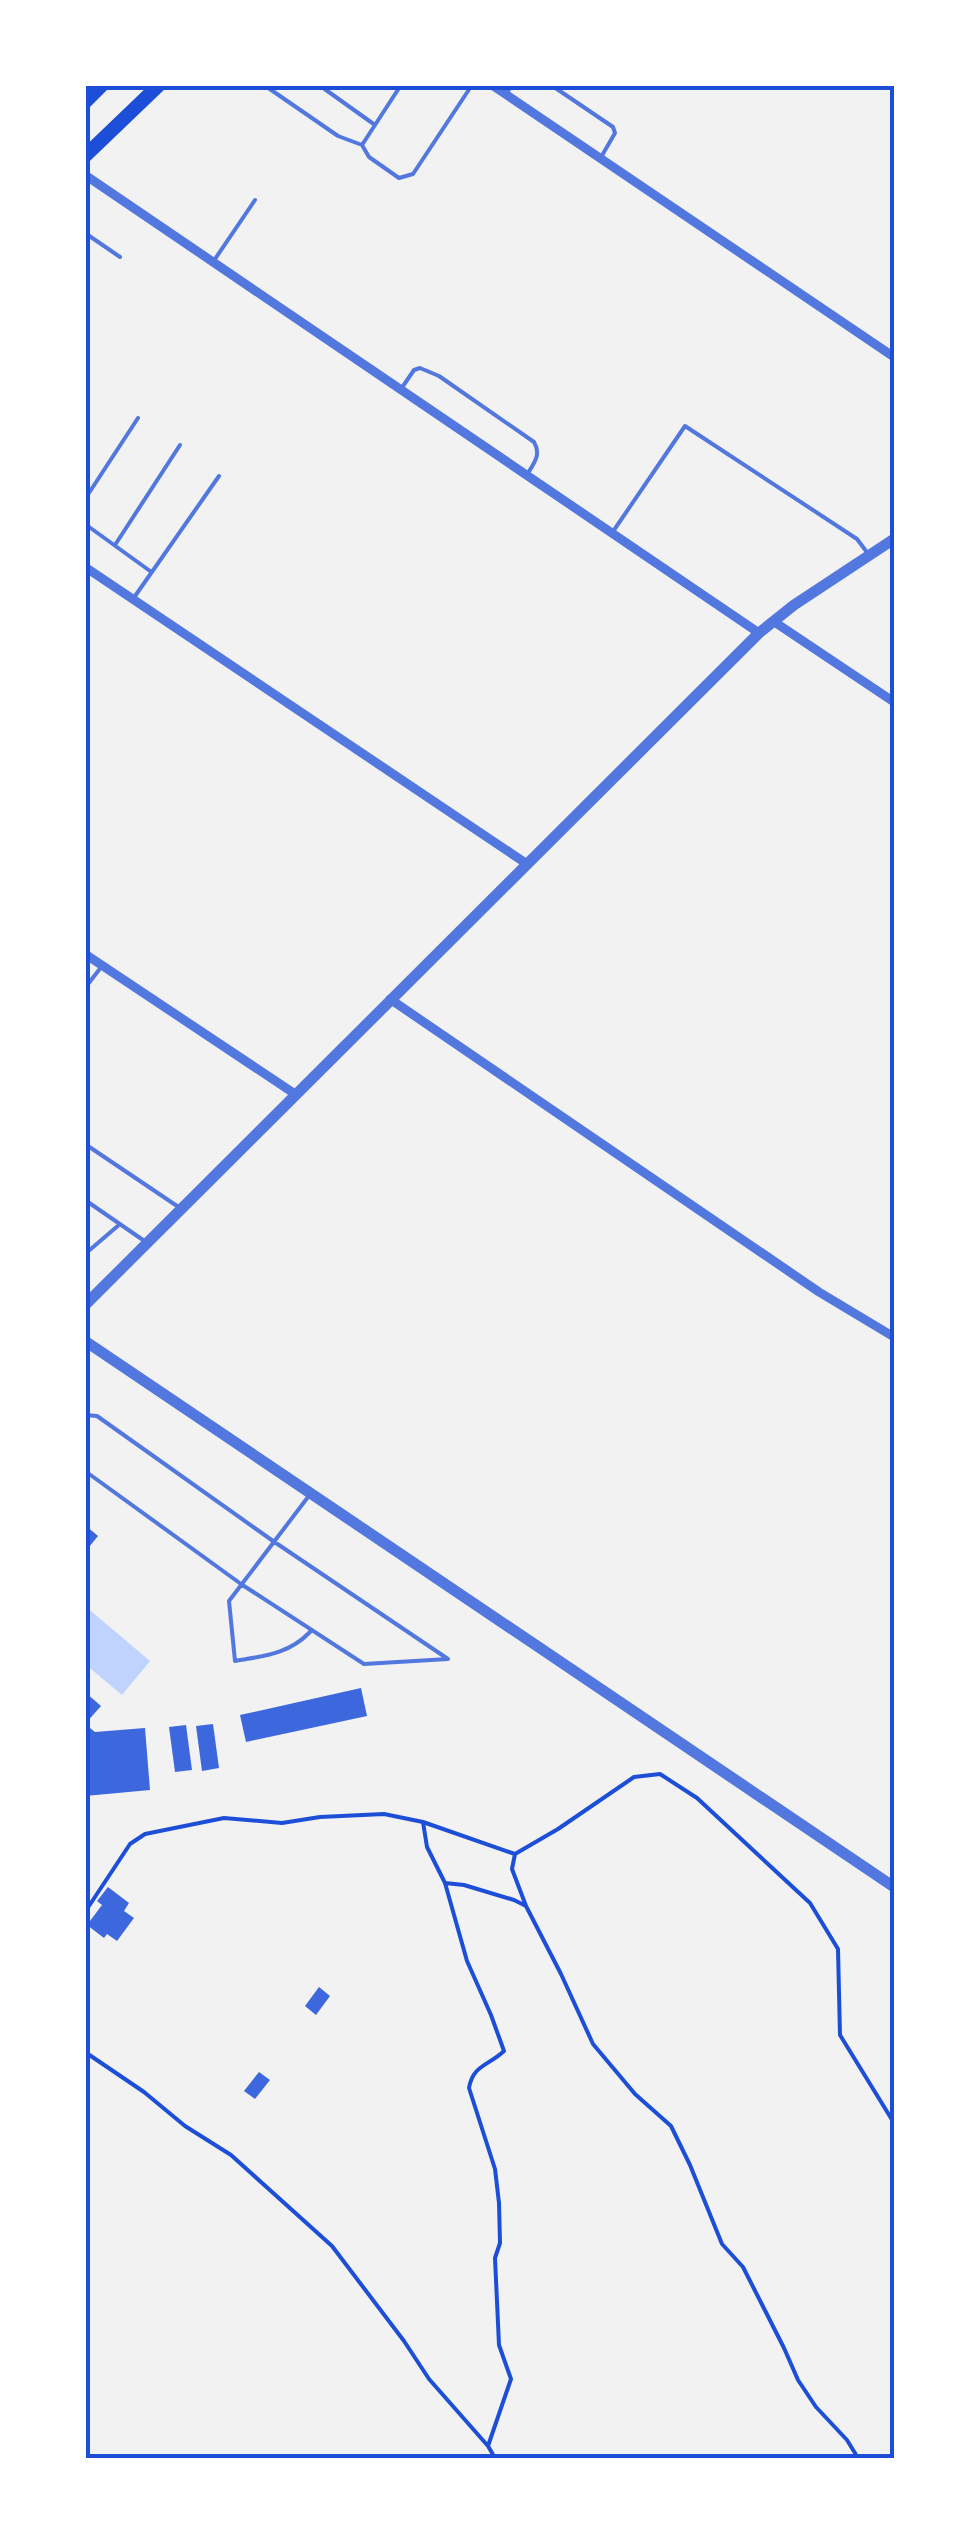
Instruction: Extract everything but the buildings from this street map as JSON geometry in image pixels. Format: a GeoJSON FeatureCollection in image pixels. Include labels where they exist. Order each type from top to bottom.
{"type":"FeatureCollection","features":[{"type":"Feature","properties":{"kind":"main road"},"geometry":{"type":"LineString","coordinates":[[85,102],[102,85]]}},
{"type":"Feature","properties":{"kind":"main road"},"geometry":{"type":"LineString","coordinates":[[85,156],[158,85]]}},
{"type":"Feature","properties":{"kind":"street"},"geometry":{"type":"LineString","coordinates":[[492,85],[509,90],[600,159],[894,358]]}},
{"type":"Feature","properties":{"kind":"street"},"geometry":{"type":"LineString","coordinates":[[85,175],[759,633]]}},
{"type":"Feature","properties":{"kind":"street"},"geometry":{"type":"LineString","coordinates":[[85,1305],[759,633],[894,539]]}},
{"type":"Feature","properties":{"kind":"street"},"geometry":{"type":"LineString","coordinates":[[85,567],[528,864]]}},
{"type":"Feature","properties":{"kind":"street"},"geometry":{"type":"LineString","coordinates":[[773,621],[894,702]]}},
{"type":"Feature","properties":{"kind":"street"},"geometry":{"type":"LineString","coordinates":[[85,954],[294,1094]]}},
{"type":"Feature","properties":{"kind":"street"},"geometry":{"type":"LineString","coordinates":[[390,999],[819,1292],[894,1336]]}},
{"type":"Feature","properties":{"kind":"street"},"geometry":{"type":"LineString","coordinates":[[85,1341],[894,1887]]}},
{"type":"Feature","properties":{"kind":"lane"},"geometry":{"type":"LineString","coordinates":[[264,85],[338,136],[362,145],[369,157],[399,178],[414,174],[472,85]]}},
{"type":"Feature","properties":{"kind":"lane"},"geometry":{"type":"LineString","coordinates":[[319,85],[374,125]]}},
{"type":"Feature","properties":{"kind":"lane"},"geometry":{"type":"LineString","coordinates":[[362,145],[401,85]]}},
{"type":"Feature","properties":{"kind":"lane"},"geometry":{"type":"LineString","coordinates":[[552,85],[613,127],[615,133],[600,159]]}},
{"type":"Feature","properties":{"kind":"lane"},"geometry":{"type":"LineString","coordinates":[[213,262],[255,200]]}},
{"type":"Feature","properties":{"kind":"lane"},"geometry":{"type":"LineString","coordinates":[[85,234],[120,257]]}},
{"type":"Feature","properties":{"kind":"lane"},"geometry":{"type":"LineString","coordinates":[[401,390],[414,370],[420,368],[439,376],[534,442],[537,458],[527,475]]}},
{"type":"Feature","properties":{"kind":"lane"},"geometry":{"type":"LineString","coordinates":[[85,500],[138,418]]}},
{"type":"Feature","properties":{"kind":"lane"},"geometry":{"type":"LineString","coordinates":[[612,533],[685,426],[857,540],[870,556]]}},
{"type":"Feature","properties":{"kind":"lane"},"geometry":{"type":"LineString","coordinates":[[115,545],[180,445]]}},
{"type":"Feature","properties":{"kind":"lane"},"geometry":{"type":"LineString","coordinates":[[133,599],[220,476]]}},
{"type":"Feature","properties":{"kind":"lane"},"geometry":{"type":"LineString","coordinates":[[85,524],[152,572]]}},
{"type":"Feature","properties":{"kind":"lane"},"geometry":{"type":"LineString","coordinates":[[85,988],[102,966]]}},
{"type":"Feature","properties":{"kind":"lane"},"geometry":{"type":"LineString","coordinates":[[85,1144],[181,1209]]}},
{"type":"Feature","properties":{"kind":"lane"},"geometry":{"type":"LineString","coordinates":[[85,1200],[147,1243]]}},
{"type":"Feature","properties":{"kind":"lane"},"geometry":{"type":"LineString","coordinates":[[85,1254],[120,1224]]}},
{"type":"Feature","properties":{"kind":"lane"},"geometry":{"type":"LineString","coordinates":[[85,1414],[98,1416],[273,1541],[448,1658],[364,1664],[241,1584],[85,1471]]}},
{"type":"Feature","properties":{"kind":"lane"},"geometry":{"type":"LineString","coordinates":[[311,1493],[228,1602],[235,1661],[272,1655],[298,1644],[312,1630]]}},
{"type":"Feature","properties":{"kind":"path"},"geometry":{"type":"LineString","coordinates":[[858,2458],[798,2380],[743,2267],[722,2244],[671,2126],[634,2094],[593,2044],[526,1906],[512,1869],[515,1854],[634,1777],[660,1774],[697,1798],[810,1904],[838,1949],[840,2036],[894,2123]]}},
{"type":"Feature","properties":{"kind":"path"},"geometry":{"type":"LineString","coordinates":[[85,1912],[130,1844],[145,1834],[224,1818],[282,1823],[384,1814],[423,1822],[515,1854]]}},
{"type":"Feature","properties":{"kind":"path"},"geometry":{"type":"LineString","coordinates":[[423,1822],[427,1846],[445,1883],[467,1961],[504,2050],[471,2075],[469,2088],[495,2169],[500,2243],[495,2258],[498,2345],[511,2378],[488,2446]]}},
{"type":"Feature","properties":{"kind":"path"},"geometry":{"type":"LineString","coordinates":[[445,1883],[464,1885],[526,1906]]}},
{"type":"Feature","properties":{"kind":"path"},"geometry":{"type":"LineString","coordinates":[[85,2052],[231,2155],[332,2246],[429,2378],[495,2458]]}},
{"type":"Feature","properties":{"kind":"water"},"geometry":{"type":"Polygon","coordinates":[[[85,1606],[150,1661],[122,1695],[85,1664],[85,1606]]]}}]}
